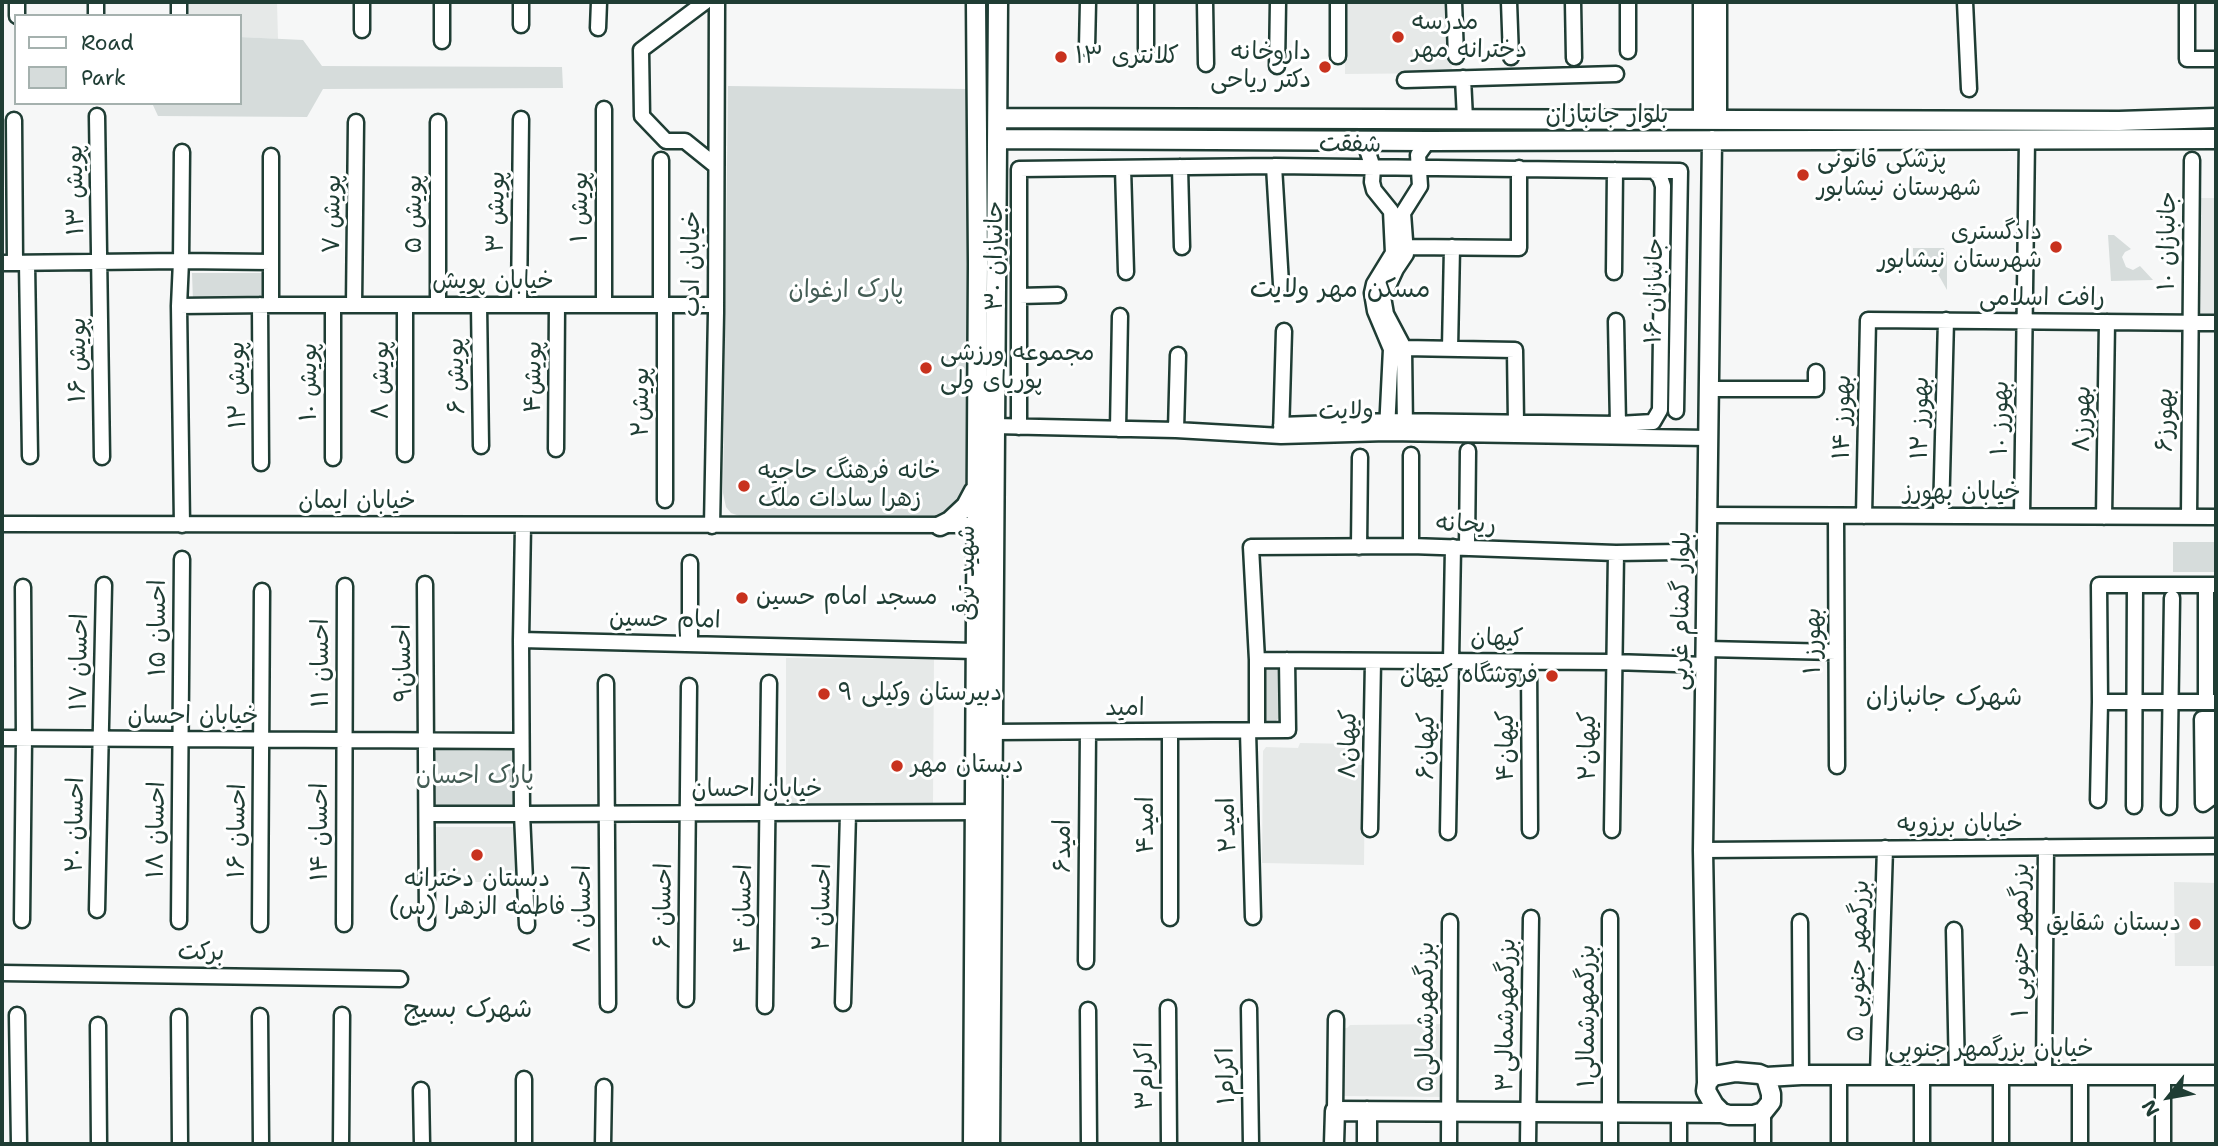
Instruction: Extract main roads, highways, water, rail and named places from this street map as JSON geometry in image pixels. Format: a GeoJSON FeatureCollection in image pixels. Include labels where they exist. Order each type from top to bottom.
{"type":"FeatureCollection","features":[{"type":"Feature","properties":{"kind":"main road","name":"شهید ترقی"},"geometry":{"type":"LineString","coordinates":[[973,1144],[983,812],[992,732],[994,426],[976,2]]}},
{"type":"Feature","properties":{"kind":"main road","name":"شهید ترقی"},"geometry":{"type":"LineString","coordinates":[[990,1144],[983,812],[975,651],[975,524],[987,263],[998,139],[998,2]]}},
{"type":"Feature","properties":{"kind":"main road"},"geometry":{"type":"LineString","coordinates":[[1703,2],[1710,111]]}},
{"type":"Feature","properties":{"kind":"main road"},"geometry":{"type":"LineString","coordinates":[[1710,111],[1717,2]]}},
{"type":"Feature","properties":{"kind":"main road","name":"بلوار جانبازان"},"geometry":{"type":"LineString","coordinates":[[998,118],[1578,119],[1710,111],[1835,120],[2119,121],[2214,116]]}},
{"type":"Feature","properties":{"kind":"main road"},"geometry":{"type":"LineString","coordinates":[[1127,119],[1127,139]]}},
{"type":"Feature","properties":{"kind":"main road"},"geometry":{"type":"LineString","coordinates":[[1578,119],[1579,140]]}},
{"type":"Feature","properties":{"kind":"main road"},"geometry":{"type":"LineString","coordinates":[[1835,120],[1841,126],[1840,134],[1835,139]]}},
{"type":"Feature","properties":{"kind":"main road","name":"بلوار جانبازان"},"geometry":{"type":"LineString","coordinates":[[998,139],[2216,139]]}},
{"type":"Feature","properties":{"kind":"main road","name":"بلوار گمنام غربی"},"geometry":{"type":"LineString","coordinates":[[1707,1087],[1703,850],[1713,140]]}},
{"type":"Feature","properties":{"kind":"main road"},"geometry":{"type":"LineString","coordinates":[[940,526],[950,521],[966,506],[976,485]]}},
{"type":"Feature","properties":{"kind":"main road"},"geometry":{"type":"LineString","coordinates":[[1334,1144],[1335,1111],[1679,1112],[1753,1115],[1763,1112],[1770,1102],[1771,1094],[1766,1077],[1745,1072],[1713,1076],[1694,1105],[1679,1112]]}},
{"type":"Feature","properties":{"kind":"main road","name":"خیابان بزرگمهر جنوبی"},"geometry":{"type":"LineString","coordinates":[[1766,1077],[2216,1075]]}},
{"type":"Feature","properties":{"kind":"main road"},"geometry":{"type":"LineString","coordinates":[[1707,1087],[1714,1105],[1722,1113]]}},
{"type":"Feature","properties":{"kind":"main road"},"geometry":{"type":"LineString","coordinates":[[1367,1111],[1367,1144]]}},
{"type":"Feature","properties":{"kind":"place","name":"مدرسه دخترانه مهر"},"geometry":{"type":"Point","coordinates":[1398,37]}},
{"type":"Feature","properties":{"kind":"place","name":"کلانتری ۱۳"},"geometry":{"type":"Point","coordinates":[1061,57]}},
{"type":"Feature","properties":{"kind":"place","name":"داروخانه دکتر ریاحی"},"geometry":{"type":"Point","coordinates":[1325,67]}},
{"type":"Feature","properties":{"kind":"place","name":"پزشکی قانونی شهرستان نیشابور"},"geometry":{"type":"Point","coordinates":[1803,175]}},
{"type":"Feature","properties":{"kind":"place","name":"دادگستری شهرستان نیشابور"},"geometry":{"type":"Point","coordinates":[2056,247]}},
{"type":"Feature","properties":{"kind":"place","name":"مجموعه ورزشی پوریای ولی"},"geometry":{"type":"Point","coordinates":[926,368]}},
{"type":"Feature","properties":{"kind":"place","name":"خانه فرهنگ حاجیه زهرا سادات ملک"},"geometry":{"type":"Point","coordinates":[744,486]}},
{"type":"Feature","properties":{"kind":"place","name":"مسجد امام حسین"},"geometry":{"type":"Point","coordinates":[742,598]}},
{"type":"Feature","properties":{"kind":"place","name":"فروشگاه کیهان"},"geometry":{"type":"Point","coordinates":[1552,676]}},
{"type":"Feature","properties":{"kind":"place","name":"دبیرستان وکیلی ۹"},"geometry":{"type":"Point","coordinates":[824,694]}},
{"type":"Feature","properties":{"kind":"place","name":"دبستان مهر"},"geometry":{"type":"Point","coordinates":[897,766]}},
{"type":"Feature","properties":{"kind":"place","name":"دبستان دخترانه فاطمه الزهرا (س)"},"geometry":{"type":"Point","coordinates":[477,855]}},
{"type":"Feature","properties":{"kind":"place","name":"دبستان شقایق"},"geometry":{"type":"Point","coordinates":[2195,924]}},
{"type":"Feature","properties":{"kind":"district","name":"مسکن مهر ولایت"},"geometry":{"type":"Point","coordinates":[1340,290]}},
{"type":"Feature","properties":{"kind":"district","name":"شهرک جانبازان"},"geometry":{"type":"Point","coordinates":[1944,698]}},
{"type":"Feature","properties":{"kind":"district","name":"شهرک بسیج"},"geometry":{"type":"Point","coordinates":[468,1010]}},
{"type":"Feature","properties":{"kind":"park label","name":"پارک ارغوان"},"geometry":{"type":"Point","coordinates":[846,291]}},
{"type":"Feature","properties":{"kind":"park label","name":"پارک احسان"},"geometry":{"type":"Point","coordinates":[475,777]}}]}
